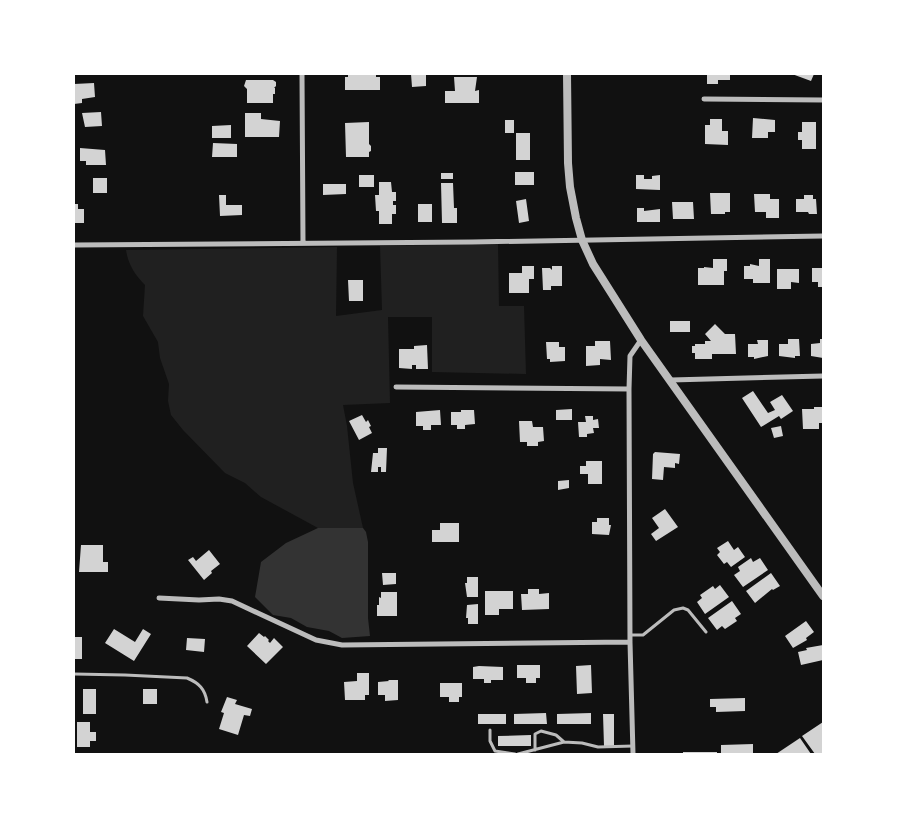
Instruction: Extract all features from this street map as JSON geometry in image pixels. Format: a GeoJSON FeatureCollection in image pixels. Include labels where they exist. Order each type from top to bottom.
{"type":"FeatureCollection","features":[{"type":"Feature","properties":{"kind":"street"},"geometry":{"type":"LineString","coordinates":[[302,74],[303,243]]}},
{"type":"Feature","properties":{"kind":"street"},"geometry":{"type":"LineString","coordinates":[[567,74],[568,163],[576,218],[582,240],[593,264],[642,340],[823,596]]}},
{"type":"Feature","properties":{"kind":"street"},"geometry":{"type":"LineString","coordinates":[[704,99],[823,100]]}},
{"type":"Feature","properties":{"kind":"street"},"geometry":{"type":"LineString","coordinates":[[74,245],[823,236]]}},
{"type":"Feature","properties":{"kind":"street"},"geometry":{"type":"LineString","coordinates":[[634,754],[630,642],[629,389],[630,356],[642,340]]}},
{"type":"Feature","properties":{"kind":"street"},"geometry":{"type":"LineString","coordinates":[[671,380],[823,376]]}},
{"type":"Feature","properties":{"kind":"street"},"geometry":{"type":"LineString","coordinates":[[396,387],[629,389]]}},
{"type":"Feature","properties":{"kind":"street"},"geometry":{"type":"LineString","coordinates":[[159,598],[232,601],[316,640],[342,645],[630,642]]}},
{"type":"Feature","properties":{"kind":"lane"},"geometry":{"type":"LineString","coordinates":[[630,635],[642,635],[674,610],[683,608],[688,610],[706,632]]}},
{"type":"Feature","properties":{"kind":"lane"},"geometry":{"type":"LineString","coordinates":[[74,674],[147,675],[187,678],[202,687],[206,694],[207,702]]}},
{"type":"Feature","properties":{"kind":"lane"},"geometry":{"type":"LineString","coordinates":[[490,730],[490,741],[495,751],[516,754],[564,742],[582,743],[598,747],[633,746]]}},
{"type":"Feature","properties":{"kind":"lane"},"geometry":{"type":"LineString","coordinates":[[535,750],[535,734],[541,731],[556,735],[564,742]]}},
{"type":"Feature","properties":{"kind":"shaded area"},"geometry":{"type":"Polygon","coordinates":[[[498,244],[499,306],[524,306],[526,374],[432,372],[432,317],[388,317],[390,403],[343,405],[353,483],[363,528],[318,528],[261,497],[245,483],[225,473],[183,430],[171,415],[168,401],[169,384],[160,358],[158,342],[143,316],[145,285],[132,269],[126,250],[337,247],[336,316],[382,310],[380,246],[498,244]]]}},
{"type":"Feature","properties":{"kind":"shaded area"},"geometry":{"type":"Polygon","coordinates":[[[318,528],[363,528],[366,532],[368,542],[368,618],[370,636],[342,638],[329,631],[307,627],[291,618],[273,615],[255,597],[261,562],[286,543],[318,528]]]}},
{"type":"Feature","properties":{"kind":"building"},"geometry":{"type":"Polygon","coordinates":[[[348,74],[376,74],[376,77],[380,77],[380,90],[345,90],[345,77],[348,77],[348,74]]]}},
{"type":"Feature","properties":{"kind":"building"},"geometry":{"type":"Polygon","coordinates":[[[411,74],[426,74],[426,86],[412,87],[411,74]]]}},
{"type":"Feature","properties":{"kind":"building"},"geometry":{"type":"Polygon","coordinates":[[[707,74],[730,74],[730,80],[718,80],[718,84],[707,84],[707,74]]]}},
{"type":"Feature","properties":{"kind":"building"},"geometry":{"type":"Polygon","coordinates":[[[792,74],[814,74],[811,81],[792,74]]]}},
{"type":"Feature","properties":{"kind":"building"},"geometry":{"type":"Polygon","coordinates":[[[454,77],[477,77],[475,91],[479,90],[479,103],[445,103],[445,91],[455,91],[454,77]]]}},
{"type":"Feature","properties":{"kind":"building"},"geometry":{"type":"Polygon","coordinates":[[[246,80],[273,80],[276,82],[273,103],[247,103],[247,89],[244,86],[246,80]]]}},
{"type":"Feature","properties":{"kind":"building"},"geometry":{"type":"Polygon","coordinates":[[[94,83],[95,97],[82,99],[82,103],[74,104],[74,84],[94,83]]]}},
{"type":"Feature","properties":{"kind":"building"},"geometry":{"type":"Polygon","coordinates":[[[101,112],[102,126],[85,127],[82,113],[101,112]]]}},
{"type":"Feature","properties":{"kind":"building"},"geometry":{"type":"Polygon","coordinates":[[[245,113],[261,113],[261,119],[280,121],[279,137],[245,137],[245,113]]]}},
{"type":"Feature","properties":{"kind":"building"},"geometry":{"type":"Polygon","coordinates":[[[753,118],[775,120],[775,132],[768,132],[768,138],[752,138],[753,118]]]}},
{"type":"Feature","properties":{"kind":"building"},"geometry":{"type":"Polygon","coordinates":[[[710,119],[722,119],[722,131],[728,131],[728,145],[705,144],[705,125],[710,125],[710,119]]]}},
{"type":"Feature","properties":{"kind":"building"},"geometry":{"type":"Polygon","coordinates":[[[505,120],[514,120],[514,133],[505,133],[505,120]]]}},
{"type":"Feature","properties":{"kind":"building"},"geometry":{"type":"Polygon","coordinates":[[[369,122],[369,144],[371,151],[369,152],[369,157],[346,157],[345,123],[369,122]]]}},
{"type":"Feature","properties":{"kind":"building"},"geometry":{"type":"Polygon","coordinates":[[[802,122],[816,122],[816,149],[802,149],[802,140],[798,140],[798,132],[802,132],[802,122]]]}},
{"type":"Feature","properties":{"kind":"building"},"geometry":{"type":"Polygon","coordinates":[[[231,125],[231,138],[212,138],[212,126],[231,125]]]}},
{"type":"Feature","properties":{"kind":"building"},"geometry":{"type":"Polygon","coordinates":[[[516,133],[530,133],[530,160],[516,160],[516,133]]]}},
{"type":"Feature","properties":{"kind":"building"},"geometry":{"type":"Polygon","coordinates":[[[213,143],[237,144],[237,157],[212,157],[213,143]]]}},
{"type":"Feature","properties":{"kind":"building"},"geometry":{"type":"Polygon","coordinates":[[[80,148],[105,150],[106,165],[86,165],[86,161],[80,161],[80,148]]]}},
{"type":"Feature","properties":{"kind":"building"},"geometry":{"type":"Polygon","coordinates":[[[515,172],[534,172],[534,185],[515,185],[515,172]]]}},
{"type":"Feature","properties":{"kind":"building"},"geometry":{"type":"Polygon","coordinates":[[[441,173],[453,173],[453,179],[441,179],[441,173]]]}},
{"type":"Feature","properties":{"kind":"building"},"geometry":{"type":"Polygon","coordinates":[[[359,175],[374,175],[374,187],[359,187],[359,175]]]}},
{"type":"Feature","properties":{"kind":"building"},"geometry":{"type":"Polygon","coordinates":[[[636,175],[644,175],[644,179],[652,179],[652,176],[660,175],[660,190],[636,189],[636,175]]]}},
{"type":"Feature","properties":{"kind":"building"},"geometry":{"type":"Polygon","coordinates":[[[93,178],[107,178],[107,193],[93,193],[93,178]]]}},
{"type":"Feature","properties":{"kind":"building"},"geometry":{"type":"Polygon","coordinates":[[[379,182],[391,182],[392,192],[396,192],[396,201],[393,201],[393,205],[396,205],[396,214],[392,214],[392,224],[379,224],[379,211],[376,211],[375,195],[379,195],[379,182]]]}},
{"type":"Feature","properties":{"kind":"building"},"geometry":{"type":"Polygon","coordinates":[[[441,183],[453,183],[457,223],[442,223],[441,183]]]}},
{"type":"Feature","properties":{"kind":"building"},"geometry":{"type":"Polygon","coordinates":[[[323,184],[346,184],[346,194],[323,195],[323,184]]]}},
{"type":"Feature","properties":{"kind":"building"},"geometry":{"type":"Polygon","coordinates":[[[710,193],[730,193],[730,212],[711,214],[710,193]]]}},
{"type":"Feature","properties":{"kind":"building"},"geometry":{"type":"Polygon","coordinates":[[[754,194],[770,194],[770,199],[779,199],[779,218],[766,218],[766,212],[755,212],[754,194]]]}},
{"type":"Feature","properties":{"kind":"building"},"geometry":{"type":"Polygon","coordinates":[[[219,195],[226,195],[226,205],[242,205],[242,215],[220,216],[219,195]]]}},
{"type":"Feature","properties":{"kind":"building"},"geometry":{"type":"Polygon","coordinates":[[[804,195],[813,195],[813,199],[816,199],[817,214],[796,212],[796,199],[804,199],[804,195]]]}},
{"type":"Feature","properties":{"kind":"building"},"geometry":{"type":"Polygon","coordinates":[[[526,199],[529,221],[519,223],[516,201],[526,199]]]}},
{"type":"Feature","properties":{"kind":"building"},"geometry":{"type":"Polygon","coordinates":[[[672,202],[693,202],[694,219],[673,219],[672,202]]]}},
{"type":"Feature","properties":{"kind":"building"},"geometry":{"type":"Polygon","coordinates":[[[74,204],[78,204],[78,209],[84,209],[84,223],[74,223],[74,204]]]}},
{"type":"Feature","properties":{"kind":"building"},"geometry":{"type":"Polygon","coordinates":[[[418,204],[432,204],[432,222],[418,222],[418,204]]]}},
{"type":"Feature","properties":{"kind":"building"},"geometry":{"type":"Polygon","coordinates":[[[637,208],[644,208],[644,211],[660,209],[660,222],[637,222],[637,208]]]}},
{"type":"Feature","properties":{"kind":"building"},"geometry":{"type":"Polygon","coordinates":[[[713,259],[727,259],[727,271],[724,271],[724,285],[698,285],[698,268],[713,268],[713,259]]]}},
{"type":"Feature","properties":{"kind":"building"},"geometry":{"type":"Polygon","coordinates":[[[759,259],[770,259],[770,283],[753,283],[753,279],[744,279],[744,266],[750,266],[750,264],[759,266],[759,259]]]}},
{"type":"Feature","properties":{"kind":"building"},"geometry":{"type":"Polygon","coordinates":[[[522,266],[534,266],[534,279],[529,279],[529,293],[509,293],[509,273],[522,273],[522,266]]]}},
{"type":"Feature","properties":{"kind":"building"},"geometry":{"type":"Polygon","coordinates":[[[552,266],[562,266],[562,286],[551,286],[551,290],[543,290],[542,268],[550,268],[552,270],[552,266]]]}},
{"type":"Feature","properties":{"kind":"building"},"geometry":{"type":"Polygon","coordinates":[[[812,268],[823,268],[823,287],[818,287],[818,282],[812,282],[812,268]]]}},
{"type":"Feature","properties":{"kind":"building"},"geometry":{"type":"Polygon","coordinates":[[[777,269],[799,269],[799,283],[791,282],[791,289],[777,289],[777,269]]]}},
{"type":"Feature","properties":{"kind":"building"},"geometry":{"type":"Polygon","coordinates":[[[348,280],[363,280],[363,301],[349,301],[348,280]]]}},
{"type":"Feature","properties":{"kind":"building"},"geometry":{"type":"Polygon","coordinates":[[[670,321],[690,321],[690,332],[670,332],[670,321]]]}},
{"type":"Feature","properties":{"kind":"building"},"geometry":{"type":"Polygon","coordinates":[[[715,324],[725,334],[735,334],[736,354],[712,354],[712,359],[695,359],[695,353],[692,353],[692,346],[695,346],[695,344],[705,344],[705,341],[711,341],[705,334],[715,324]]]}},
{"type":"Feature","properties":{"kind":"building"},"geometry":{"type":"Polygon","coordinates":[[[788,339],[799,339],[800,356],[795,356],[795,358],[779,356],[779,344],[788,344],[788,339]]]}},
{"type":"Feature","properties":{"kind":"building"},"geometry":{"type":"Polygon","coordinates":[[[820,339],[823,339],[823,358],[811,356],[811,344],[820,343],[820,339]]]}},
{"type":"Feature","properties":{"kind":"building"},"geometry":{"type":"Polygon","coordinates":[[[757,340],[768,340],[768,356],[754,359],[754,357],[748,357],[748,344],[758,344],[757,340]]]}},
{"type":"Feature","properties":{"kind":"building"},"geometry":{"type":"Polygon","coordinates":[[[595,341],[610,341],[611,360],[600,359],[600,365],[586,366],[586,346],[595,346],[595,341]]]}},
{"type":"Feature","properties":{"kind":"building"},"geometry":{"type":"Polygon","coordinates":[[[546,342],[559,342],[559,347],[565,347],[565,361],[550,362],[550,359],[547,359],[546,342]]]}},
{"type":"Feature","properties":{"kind":"building"},"geometry":{"type":"Polygon","coordinates":[[[427,345],[428,369],[416,369],[416,365],[412,365],[412,369],[399,368],[399,349],[414,349],[414,346],[427,345]]]}},
{"type":"Feature","properties":{"kind":"building"},"geometry":{"type":"Polygon","coordinates":[[[753,391],[768,413],[775,410],[770,402],[782,395],[793,411],[781,419],[779,416],[761,427],[742,398],[753,391]]]}},
{"type":"Feature","properties":{"kind":"building"},"geometry":{"type":"Polygon","coordinates":[[[814,407],[823,407],[823,423],[819,423],[819,429],[803,429],[802,409],[814,409],[814,407]]]}},
{"type":"Feature","properties":{"kind":"building"},"geometry":{"type":"Polygon","coordinates":[[[572,409],[572,420],[556,420],[556,410],[572,409]]]}},
{"type":"Feature","properties":{"kind":"building"},"geometry":{"type":"Polygon","coordinates":[[[440,410],[441,425],[431,425],[431,430],[423,430],[423,426],[416,426],[416,412],[440,410]]]}},
{"type":"Feature","properties":{"kind":"building"},"geometry":{"type":"Polygon","coordinates":[[[461,410],[474,410],[475,424],[465,425],[465,429],[457,429],[457,425],[451,425],[451,412],[461,412],[461,410]]]}},
{"type":"Feature","properties":{"kind":"building"},"geometry":{"type":"Polygon","coordinates":[[[362,415],[366,422],[368,420],[372,433],[359,440],[349,421],[362,415]]]}},
{"type":"Feature","properties":{"kind":"building"},"geometry":{"type":"Polygon","coordinates":[[[585,416],[593,416],[593,420],[598,419],[599,428],[593,428],[594,433],[587,434],[587,437],[579,437],[578,422],[586,422],[585,416]]]}},
{"type":"Feature","properties":{"kind":"building"},"geometry":{"type":"Polygon","coordinates":[[[519,421],[532,421],[533,427],[543,427],[544,441],[538,442],[538,446],[527,446],[527,442],[520,442],[519,421]]]}},
{"type":"Feature","properties":{"kind":"building"},"geometry":{"type":"Polygon","coordinates":[[[781,426],[783,436],[774,438],[771,428],[781,426]]]}},
{"type":"Feature","properties":{"kind":"building"},"geometry":{"type":"Polygon","coordinates":[[[378,448],[387,448],[386,472],[381,472],[381,467],[378,467],[378,472],[371,472],[373,453],[378,453],[378,448]]]}},
{"type":"Feature","properties":{"kind":"building"},"geometry":{"type":"Polygon","coordinates":[[[655,452],[680,454],[679,464],[675,463],[675,468],[664,467],[663,480],[652,479],[653,454],[655,452]]]}},
{"type":"Feature","properties":{"kind":"building"},"geometry":{"type":"Polygon","coordinates":[[[586,461],[602,461],[602,484],[588,484],[588,474],[580,474],[580,466],[586,466],[586,461]]]}},
{"type":"Feature","properties":{"kind":"building"},"geometry":{"type":"Polygon","coordinates":[[[569,480],[569,488],[558,490],[558,481],[569,480]]]}},
{"type":"Feature","properties":{"kind":"building"},"geometry":{"type":"Polygon","coordinates":[[[665,509],[678,527],[656,541],[651,534],[659,528],[652,518],[665,509]]]}},
{"type":"Feature","properties":{"kind":"building"},"geometry":{"type":"Polygon","coordinates":[[[597,518],[609,518],[609,525],[611,525],[609,535],[592,534],[592,522],[597,522],[597,518]]]}},
{"type":"Feature","properties":{"kind":"building"},"geometry":{"type":"Polygon","coordinates":[[[440,523],[459,523],[459,542],[432,542],[432,530],[440,530],[440,523]]]}},
{"type":"Feature","properties":{"kind":"building"},"geometry":{"type":"Polygon","coordinates":[[[728,541],[734,550],[738,547],[745,557],[731,567],[727,562],[724,564],[717,555],[720,552],[717,548],[728,541]]]}},
{"type":"Feature","properties":{"kind":"building"},"geometry":{"type":"Polygon","coordinates":[[[81,545],[103,545],[103,562],[108,562],[108,572],[79,572],[81,545]]]}},
{"type":"Feature","properties":{"kind":"building"},"geometry":{"type":"Polygon","coordinates":[[[209,550],[220,564],[204,580],[188,560],[193,557],[196,561],[209,550]]]}},
{"type":"Feature","properties":{"kind":"building"},"geometry":{"type":"Polygon","coordinates":[[[751,558],[753,562],[760,558],[768,570],[743,587],[734,575],[740,571],[738,567],[751,558]]]}},
{"type":"Feature","properties":{"kind":"building"},"geometry":{"type":"Polygon","coordinates":[[[382,573],[396,573],[396,584],[383,585],[382,573]]]}},
{"type":"Feature","properties":{"kind":"building"},"geometry":{"type":"Polygon","coordinates":[[[771,573],[780,586],[772,589],[755,603],[746,591],[771,573]]]}},
{"type":"Feature","properties":{"kind":"building"},"geometry":{"type":"Polygon","coordinates":[[[467,577],[478,577],[478,597],[467,597],[465,583],[467,583],[467,577]]]}},
{"type":"Feature","properties":{"kind":"building"},"geometry":{"type":"Polygon","coordinates":[[[720,585],[729,597],[705,614],[697,602],[702,598],[700,595],[713,586],[715,589],[720,585]]]}},
{"type":"Feature","properties":{"kind":"building"},"geometry":{"type":"Polygon","coordinates":[[[528,589],[539,589],[539,594],[549,593],[549,609],[522,610],[521,594],[528,594],[528,589]]]}},
{"type":"Feature","properties":{"kind":"building"},"geometry":{"type":"Polygon","coordinates":[[[485,591],[513,591],[513,609],[499,609],[499,615],[485,615],[485,591]]]}},
{"type":"Feature","properties":{"kind":"building"},"geometry":{"type":"Polygon","coordinates":[[[381,592],[397,592],[397,616],[377,616],[377,605],[379,605],[381,592]]]}},
{"type":"Feature","properties":{"kind":"building"},"geometry":{"type":"Polygon","coordinates":[[[732,601],[741,614],[735,618],[737,621],[725,629],[722,626],[717,630],[708,618],[732,601]]]}},
{"type":"Feature","properties":{"kind":"building"},"geometry":{"type":"Polygon","coordinates":[[[478,604],[478,624],[468,624],[468,618],[466,618],[467,605],[478,604]]]}},
{"type":"Feature","properties":{"kind":"building"},"geometry":{"type":"Polygon","coordinates":[[[806,621],[814,632],[806,638],[807,640],[793,648],[785,636],[806,621]]]}},
{"type":"Feature","properties":{"kind":"building"},"geometry":{"type":"Polygon","coordinates":[[[114,629],[135,642],[143,629],[151,634],[134,661],[105,643],[114,629]]]}},
{"type":"Feature","properties":{"kind":"building"},"geometry":{"type":"Polygon","coordinates":[[[259,633],[265,636],[270,643],[274,638],[283,647],[266,664],[247,646],[259,633]]]}},
{"type":"Feature","properties":{"kind":"building"},"geometry":{"type":"Polygon","coordinates":[[[74,637],[82,637],[82,659],[74,659],[74,637]]]}},
{"type":"Feature","properties":{"kind":"building"},"geometry":{"type":"Polygon","coordinates":[[[187,638],[205,639],[204,652],[186,650],[187,638]]]}},
{"type":"Feature","properties":{"kind":"building"},"geometry":{"type":"Polygon","coordinates":[[[823,645],[823,660],[801,665],[798,652],[807,650],[806,648],[823,645]]]}},
{"type":"Feature","properties":{"kind":"building"},"geometry":{"type":"Polygon","coordinates":[[[517,665],[540,665],[540,678],[536,678],[536,683],[526,683],[526,678],[517,678],[517,665]]]}},
{"type":"Feature","properties":{"kind":"building"},"geometry":{"type":"Polygon","coordinates":[[[591,665],[592,693],[577,694],[576,666],[591,665]]]}},
{"type":"Feature","properties":{"kind":"building"},"geometry":{"type":"Polygon","coordinates":[[[473,667],[503,667],[503,680],[491,680],[491,683],[484,683],[484,679],[473,679],[473,667]]]}},
{"type":"Feature","properties":{"kind":"building"},"geometry":{"type":"Polygon","coordinates":[[[357,673],[369,673],[369,695],[365,695],[365,700],[345,700],[344,682],[357,681],[357,673]]]}},
{"type":"Feature","properties":{"kind":"building"},"geometry":{"type":"Polygon","coordinates":[[[398,680],[398,700],[385,701],[385,695],[378,695],[378,682],[398,680]]]}},
{"type":"Feature","properties":{"kind":"building"},"geometry":{"type":"Polygon","coordinates":[[[440,683],[462,683],[462,697],[459,697],[459,702],[449,702],[449,697],[440,697],[440,683]]]}},
{"type":"Feature","properties":{"kind":"building"},"geometry":{"type":"Polygon","coordinates":[[[83,689],[96,689],[96,714],[83,714],[83,689]]]}},
{"type":"Feature","properties":{"kind":"building"},"geometry":{"type":"Polygon","coordinates":[[[143,689],[157,689],[157,704],[143,704],[143,689]]]}},
{"type":"Feature","properties":{"kind":"building"},"geometry":{"type":"Polygon","coordinates":[[[227,697],[237,700],[235,704],[252,709],[250,716],[244,715],[238,735],[219,729],[224,713],[221,712],[227,697]]]}},
{"type":"Feature","properties":{"kind":"building"},"geometry":{"type":"Polygon","coordinates":[[[745,698],[745,711],[716,712],[716,707],[710,707],[710,699],[745,698]]]}},
{"type":"Feature","properties":{"kind":"building"},"geometry":{"type":"Polygon","coordinates":[[[546,713],[547,724],[514,724],[514,714],[546,713]]]}},
{"type":"Feature","properties":{"kind":"building"},"geometry":{"type":"Polygon","coordinates":[[[591,713],[591,724],[557,724],[557,714],[591,713]]]}},
{"type":"Feature","properties":{"kind":"building"},"geometry":{"type":"Polygon","coordinates":[[[478,714],[506,714],[506,724],[478,724],[478,714]]]}},
{"type":"Feature","properties":{"kind":"building"},"geometry":{"type":"Polygon","coordinates":[[[603,714],[614,714],[614,746],[604,746],[603,714]]]}},
{"type":"Feature","properties":{"kind":"building"},"geometry":{"type":"Polygon","coordinates":[[[77,722],[90,722],[90,732],[96,732],[96,741],[90,741],[90,747],[77,747],[77,722]]]}},
{"type":"Feature","properties":{"kind":"building"},"geometry":{"type":"Polygon","coordinates":[[[823,722],[823,754],[815,754],[802,736],[823,722]]]}},
{"type":"Feature","properties":{"kind":"building"},"geometry":{"type":"Polygon","coordinates":[[[531,735],[531,746],[498,746],[498,736],[531,735]]]}},
{"type":"Feature","properties":{"kind":"building"},"geometry":{"type":"Polygon","coordinates":[[[800,738],[811,754],[776,754],[800,738]]]}},
{"type":"Feature","properties":{"kind":"building"},"geometry":{"type":"Polygon","coordinates":[[[753,744],[753,754],[721,754],[721,745],[753,744]]]}},
{"type":"Feature","properties":{"kind":"building"},"geometry":{"type":"Polygon","coordinates":[[[683,752],[717,752],[717,754],[683,754],[683,752]]]}}]}
